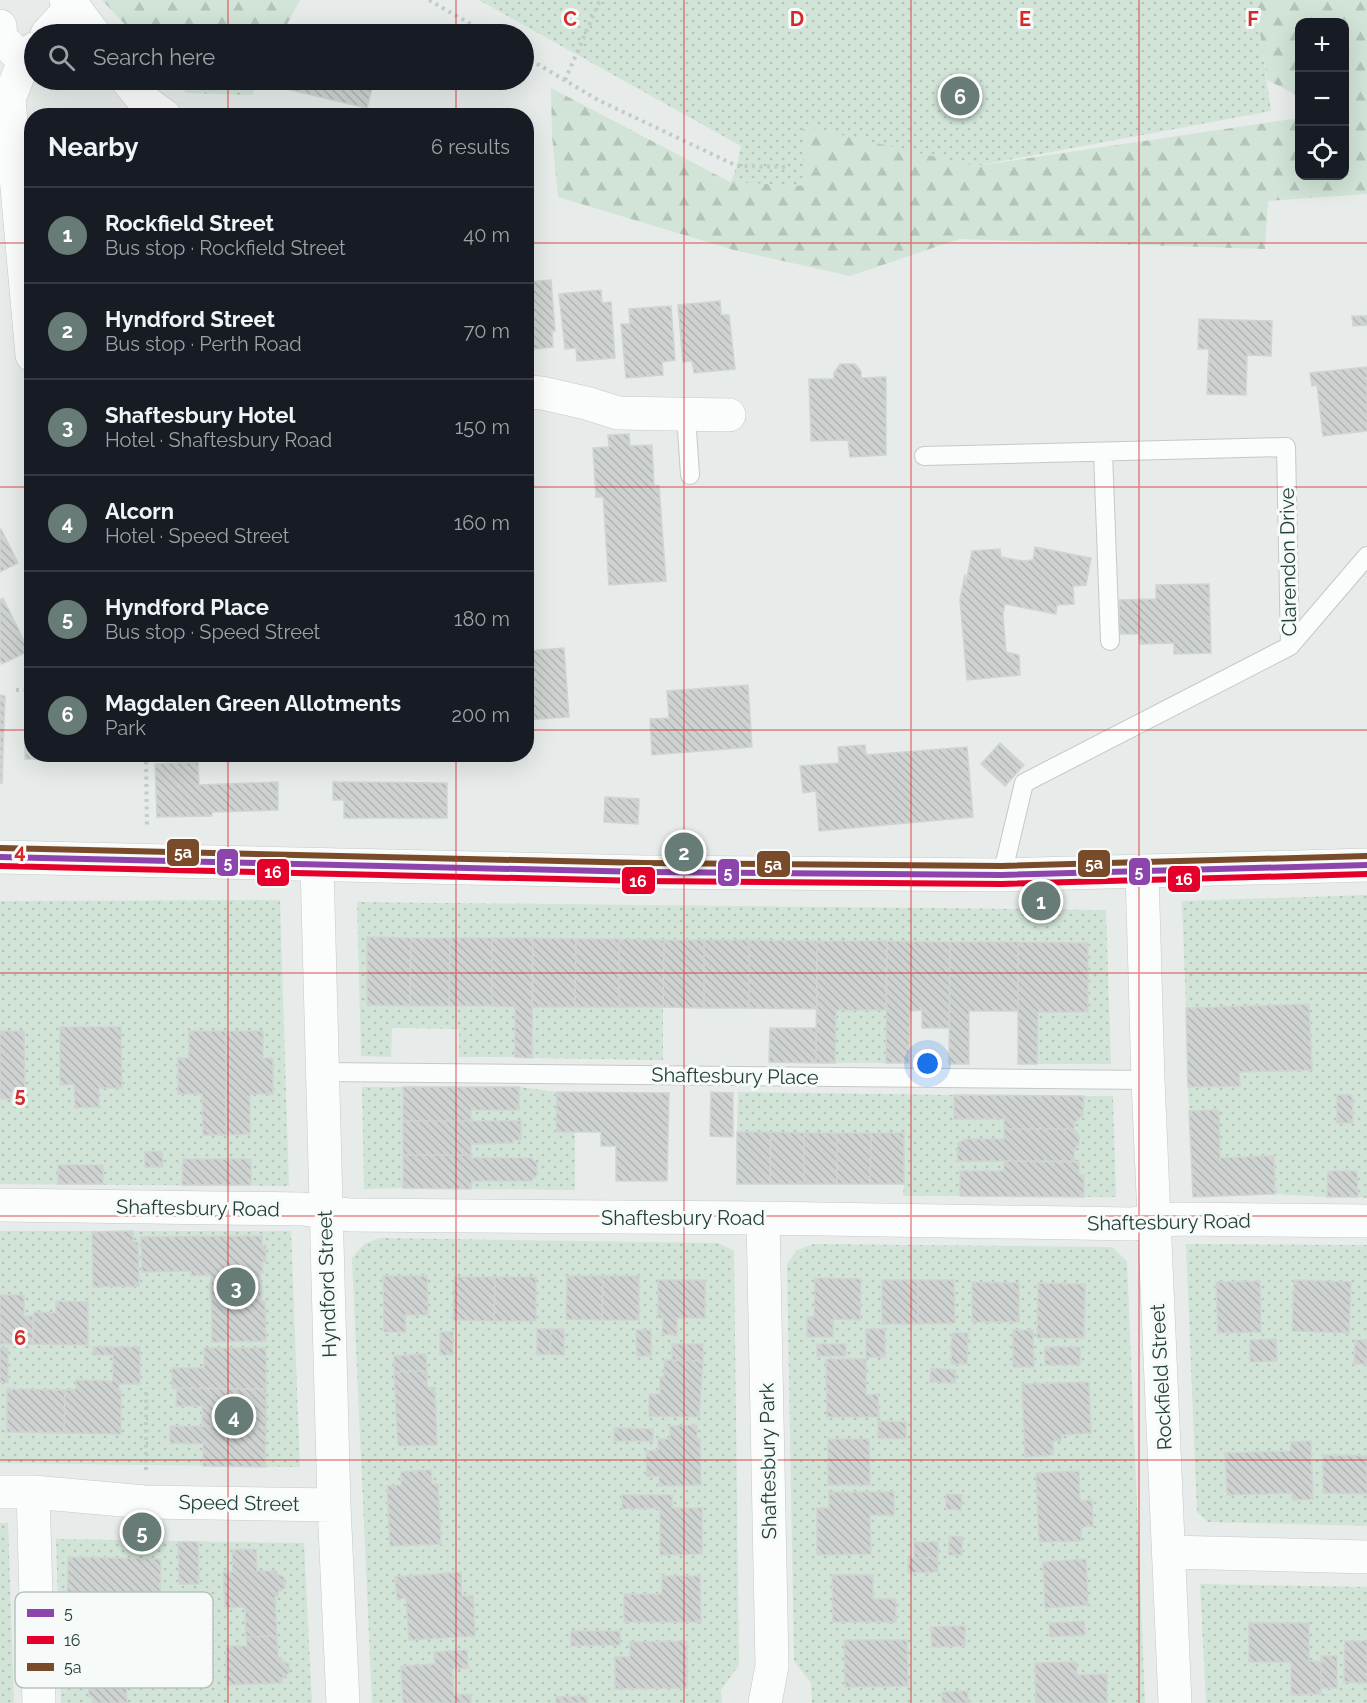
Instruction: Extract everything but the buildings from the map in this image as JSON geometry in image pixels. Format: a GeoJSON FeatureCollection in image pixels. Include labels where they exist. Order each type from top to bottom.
{"type":"FeatureCollection","features":[{"type":"Feature","properties":{"kind":"street"},"geometry":{"type":"LineString","coordinates":[[54,24],[70,3],[86,24]]}},
{"type":"Feature","properties":{"kind":"street"},"geometry":{"type":"LineString","coordinates":[[0,26],[1,38],[24,52]]}},
{"type":"Feature","properties":{"kind":"street"},"geometry":{"type":"LineString","coordinates":[[24,66],[9,99],[24,267]]}},
{"type":"Feature","properties":{"kind":"street"},"geometry":{"type":"LineString","coordinates":[[135,90],[154,108]]}},
{"type":"Feature","properties":{"kind":"street"},"geometry":{"type":"LineString","coordinates":[[534,392],[586,403],[618,413],[729,415]]}},
{"type":"Feature","properties":{"kind":"street"},"geometry":{"type":"LineString","coordinates":[[0,856],[644,872],[1002,875],[1367,865]]}},
{"type":"Feature","properties":{"kind":"street","name":"Hyndford Street"},"geometry":{"type":"LineString","coordinates":[[316,865],[334,1505],[343,1703]]}},
{"type":"Feature","properties":{"kind":"street","name":"Rockfield Street"},"geometry":{"type":"LineString","coordinates":[[1142,871],[1148,1080],[1175,1703]]}},
{"type":"Feature","properties":{"kind":"street","name":"Shaftesbury Road"},"geometry":{"type":"LineString","coordinates":[[0,1205],[302,1209],[350,1215],[1131,1224],[1178,1219],[1367,1221]]}},
{"type":"Feature","properties":{"kind":"street","name":"Shaftesbury Park"},"geometry":{"type":"LineString","coordinates":[[763,1218],[772,1666],[765,1703]]}},
{"type":"Feature","properties":{"kind":"street","name":"Speed Street"},"geometry":{"type":"LineString","coordinates":[[0,1492],[33,1492],[146,1502],[334,1505]]}},
{"type":"Feature","properties":{"kind":"street"},"geometry":{"type":"LineString","coordinates":[[33,1492],[36,1592]]}},
{"type":"Feature","properties":{"kind":"street"},"geometry":{"type":"LineString","coordinates":[[1169,1552],[1367,1557]]}},
{"type":"Feature","properties":{"kind":"street"},"geometry":{"type":"LineString","coordinates":[[39,1688],[39,1703]]}},
{"type":"Feature","properties":{"kind":"lane"},"geometry":{"type":"LineString","coordinates":[[686,415],[690,475]]}},
{"type":"Feature","properties":{"kind":"lane","name":"Clarendon Drive"},"geometry":{"type":"LineString","coordinates":[[924,456],[1286,447],[1290,646],[1024,783],[1002,875]]}},
{"type":"Feature","properties":{"kind":"lane"},"geometry":{"type":"LineString","coordinates":[[1103,452],[1110,641]]}},
{"type":"Feature","properties":{"kind":"lane"},"geometry":{"type":"LineString","coordinates":[[1290,646],[1367,555]]}},
{"type":"Feature","properties":{"kind":"lane","name":"Shaftesbury Place"},"geometry":{"type":"LineString","coordinates":[[323,1072],[1148,1080]]}},
{"type":"Feature","properties":{"kind":"path"},"geometry":{"type":"LineString","coordinates":[[429,0],[471,24]]}},
{"type":"Feature","properties":{"kind":"path"},"geometry":{"type":"LineString","coordinates":[[565,80],[600,0]]}},
{"type":"Feature","properties":{"kind":"path"},"geometry":{"type":"LineString","coordinates":[[534,62],[598,100],[737,166],[788,167]]}},
{"type":"Feature","properties":{"kind":"path"},"geometry":{"type":"LineString","coordinates":[[16,690],[24,690]]}},
{"type":"Feature","properties":{"kind":"path"},"geometry":{"type":"LineString","coordinates":[[147,762],[147,811]]}},
{"type":"Feature","properties":{"kind":"path"},"geometry":{"type":"LineString","coordinates":[[146,1387],[146,1502]]}},
{"type":"Feature","properties":{"kind":"green space"},"geometry":{"type":"Polygon","coordinates":[[[102,0],[300,0],[287,24],[125,24],[102,0]]]}},
{"type":"Feature","properties":{"kind":"green space"},"geometry":{"type":"Polygon","coordinates":[[[479,0],[1255,0],[1271,111],[975,166],[804,134],[804,187],[731,182],[741,146],[534,31],[534,24],[522,24],[479,0]]]}},
{"type":"Feature","properties":{"kind":"green space"},"geometry":{"type":"Polygon","coordinates":[[[1255,0],[1367,0],[1367,194],[1268,201],[1265,249],[959,239],[850,276],[734,250],[558,197],[552,135],[551,88],[730,182],[804,186],[803,126],[975,166],[1295,119],[1295,180],[1349,180],[1349,18],[1295,18],[1295,94],[1267,80],[1255,0]]]}},
{"type":"Feature","properties":{"kind":"green space"},"geometry":{"type":"Polygon","coordinates":[[[183,90],[255,90],[252,95],[186,93],[183,90]]]}},
{"type":"Feature","properties":{"kind":"green space"},"geometry":{"type":"Polygon","coordinates":[[[1367,895],[1367,1198],[1358,1197],[1357,1171],[1328,1171],[1327,1197],[1275,1194],[1274,1156],[1220,1158],[1218,1110],[1189,1111],[1188,1087],[1240,1086],[1239,1072],[1311,1069],[1309,1005],[1186,1008],[1182,901],[1367,895]]]}},
{"type":"Feature","properties":{"kind":"green space"},"geometry":{"type":"Polygon","coordinates":[[[280,900],[289,1186],[0,1184],[0,901],[280,900]]]}},
{"type":"Feature","properties":{"kind":"green space"},"geometry":{"type":"Polygon","coordinates":[[[357,902],[1106,910],[1111,1064],[1037,1064],[1038,1012],[1088,1012],[1088,943],[368,937],[410,1006],[515,1007],[515,1057],[459,1057],[459,1029],[392,1028],[391,1057],[361,1056],[357,902]]]}},
{"type":"Feature","properties":{"kind":"green space"},"geometry":{"type":"Polygon","coordinates":[[[532,1007],[663,1007],[663,1060],[532,1058],[532,1007]]]}},
{"type":"Feature","properties":{"kind":"green space"},"geometry":{"type":"Polygon","coordinates":[[[836,1010],[886,1010],[886,1063],[835,1063],[836,1010]]]}},
{"type":"Feature","properties":{"kind":"green space"},"geometry":{"type":"Polygon","coordinates":[[[362,1087],[403,1087],[403,1188],[364,1189],[362,1087]]]}},
{"type":"Feature","properties":{"kind":"green space"},"geometry":{"type":"Polygon","coordinates":[[[519,1087],[557,1092],[556,1132],[575,1132],[575,1190],[471,1189],[472,1181],[531,1181],[537,1175],[537,1163],[531,1158],[471,1158],[471,1144],[512,1143],[521,1121],[471,1121],[471,1110],[519,1110],[519,1087]]]}},
{"type":"Feature","properties":{"kind":"green space"},"geometry":{"type":"Polygon","coordinates":[[[738,1092],[954,1095],[954,1119],[1004,1119],[1004,1139],[964,1139],[958,1144],[957,1160],[1004,1161],[1004,1171],[960,1171],[960,1196],[903,1196],[904,1184],[804,1133],[737,1132],[738,1092]]]}},
{"type":"Feature","properties":{"kind":"green space"},"geometry":{"type":"Polygon","coordinates":[[[1084,1096],[1113,1096],[1116,1197],[1084,1197],[1084,1175],[1079,1175],[1079,1162],[1074,1161],[1074,1149],[1079,1144],[1079,1135],[1074,1129],[1074,1123],[1083,1115],[1084,1096]]]}},
{"type":"Feature","properties":{"kind":"green space"},"geometry":{"type":"Polygon","coordinates":[[[0,1231],[291,1231],[300,1467],[0,1463],[0,1231]]]}},
{"type":"Feature","properties":{"kind":"green space"},"geometry":{"type":"Polygon","coordinates":[[[380,1238],[718,1243],[734,1251],[739,1665],[721,1690],[722,1703],[372,1703],[352,1258],[364,1244],[380,1238]]]}},
{"type":"Feature","properties":{"kind":"green space"},"geometry":{"type":"Polygon","coordinates":[[[814,1244],[1112,1247],[1127,1261],[1145,1703],[812,1703],[811,1683],[794,1661],[787,1264],[797,1250],[814,1244]]]}},
{"type":"Feature","properties":{"kind":"green space"},"geometry":{"type":"Polygon","coordinates":[[[1186,1244],[1367,1245],[1367,1526],[1208,1522],[1197,1512],[1186,1244]]]}},
{"type":"Feature","properties":{"kind":"green space"},"geometry":{"type":"Polygon","coordinates":[[[0,1523],[8,1523],[14,1703],[0,1703],[0,1523]]]}},
{"type":"Feature","properties":{"kind":"green space"},"geometry":{"type":"Polygon","coordinates":[[[56,1539],[304,1543],[312,1703],[61,1703],[61,1688],[213,1688],[213,1592],[58,1592],[56,1539]]]}},
{"type":"Feature","properties":{"kind":"green space"},"geometry":{"type":"Polygon","coordinates":[[[1200,1584],[1367,1587],[1367,1703],[1206,1703],[1200,1584]]]}},
{"type":"Feature","properties":{"kind":"transit line","name":"5a"},"geometry":{"type":"LineString","coordinates":[[0,848],[644,863],[1002,866],[1367,856]]}},
{"type":"Feature","properties":{"kind":"transit line","name":"5"},"geometry":{"type":"LineString","coordinates":[[0,857],[644,872],[1002,875],[1367,865]]}},
{"type":"Feature","properties":{"kind":"transit line","name":"16"},"geometry":{"type":"LineString","coordinates":[[0,866],[644,881],[1002,884],[1367,874]]}},
{"type":"Feature","properties":{"kind":"place","name":"Magdalen Green Allotments"},"geometry":{"type":"Point","coordinates":[960,96]}},
{"type":"Feature","properties":{"kind":"place","name":"Hyndford Street"},"geometry":{"type":"Point","coordinates":[684,852]}},
{"type":"Feature","properties":{"kind":"place","name":"Rockfield Street"},"geometry":{"type":"Point","coordinates":[1041,901]}},
{"type":"Feature","properties":{"kind":"place","name":"Shaftesbury Hotel"},"geometry":{"type":"Point","coordinates":[236,1287]}},
{"type":"Feature","properties":{"kind":"place","name":"Alcorn"},"geometry":{"type":"Point","coordinates":[234,1416]}},
{"type":"Feature","properties":{"kind":"place","name":"Hyndford Place"},"geometry":{"type":"Point","coordinates":[142,1532]}}]}
